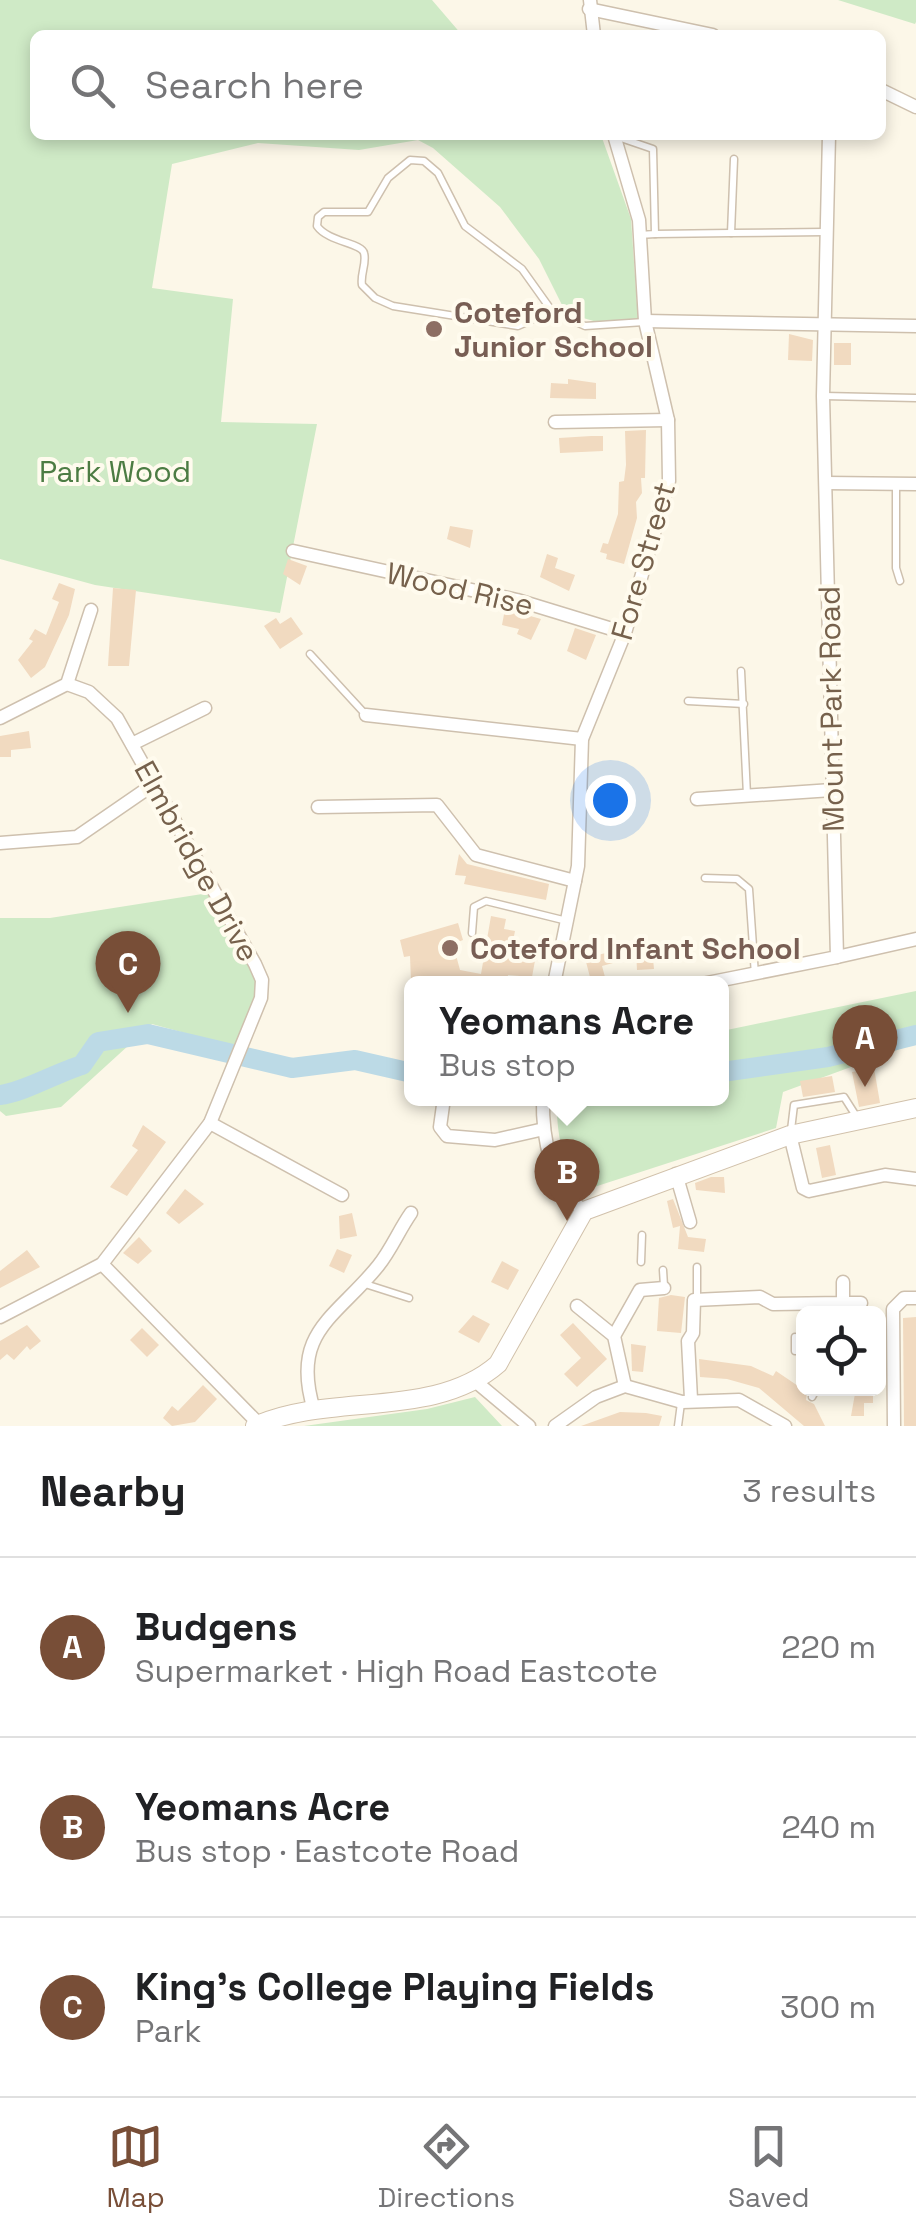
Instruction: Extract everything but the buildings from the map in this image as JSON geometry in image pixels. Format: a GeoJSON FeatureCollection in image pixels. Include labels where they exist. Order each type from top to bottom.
{"type":"FeatureCollection","features":[{"type":"Feature","properties":{"kind":"main road"},"geometry":{"type":"LineString","coordinates":[[257,1425],[314,1410],[409,1398],[475,1380],[498,1364],[584,1211],[790,1135],[916,1108]]}},
{"type":"Feature","properties":{"kind":"street"},"geometry":{"type":"LineString","coordinates":[[593,30],[589,5],[693,30]]}},
{"type":"Feature","properties":{"kind":"street"},"geometry":{"type":"LineString","coordinates":[[886,92],[916,107]]}},
{"type":"Feature","properties":{"kind":"street","name":"Fore Street"},"geometry":{"type":"LineString","coordinates":[[556,976],[575,881],[582,739],[625,633],[669,481],[668,420],[645,322],[639,235],[615,140]]}},
{"type":"Feature","properties":{"kind":"street","name":"Mount Park Road"},"geometry":{"type":"LineString","coordinates":[[829,140],[823,396],[837,957]]}},
{"type":"Feature","properties":{"kind":"street"},"geometry":{"type":"LineString","coordinates":[[645,322],[916,326]]}},
{"type":"Feature","properties":{"kind":"street"},"geometry":{"type":"LineString","coordinates":[[555,422],[668,420]]}},
{"type":"Feature","properties":{"kind":"street"},"geometry":{"type":"LineString","coordinates":[[826,483],[916,484]]}},
{"type":"Feature","properties":{"kind":"street","name":"Wood Rise"},"geometry":{"type":"LineString","coordinates":[[293,551],[517,600],[625,633]]}},
{"type":"Feature","properties":{"kind":"street"},"geometry":{"type":"LineString","coordinates":[[0,718],[67,684],[91,610]]}},
{"type":"Feature","properties":{"kind":"street","name":"Elmbridge Drive"},"geometry":{"type":"LineString","coordinates":[[67,684],[89,692],[118,718],[262,980],[249,1032],[210,1123],[102,1264]]}},
{"type":"Feature","properties":{"kind":"street"},"geometry":{"type":"LineString","coordinates":[[132,744],[205,708]]}},
{"type":"Feature","properties":{"kind":"street"},"geometry":{"type":"LineString","coordinates":[[366,716],[582,739]]}},
{"type":"Feature","properties":{"kind":"street"},"geometry":{"type":"LineString","coordinates":[[0,843],[77,838],[154,784]]}},
{"type":"Feature","properties":{"kind":"street"},"geometry":{"type":"LineString","coordinates":[[697,799],[832,790]]}},
{"type":"Feature","properties":{"kind":"street"},"geometry":{"type":"LineString","coordinates":[[318,807],[437,805],[476,855],[575,881]]}},
{"type":"Feature","properties":{"kind":"street"},"geometry":{"type":"LineString","coordinates":[[729,979],[916,940]]}},
{"type":"Feature","properties":{"kind":"street"},"geometry":{"type":"LineString","coordinates":[[443,1106],[440,1128],[447,1136],[494,1140],[544,1129]]}},
{"type":"Feature","properties":{"kind":"street"},"geometry":{"type":"LineString","coordinates":[[543,1106],[544,1129],[561,1182],[571,1200],[584,1211]]}},
{"type":"Feature","properties":{"kind":"street"},"geometry":{"type":"LineString","coordinates":[[210,1123],[342,1195]]}},
{"type":"Feature","properties":{"kind":"street"},"geometry":{"type":"LineString","coordinates":[[790,1135],[803,1188],[809,1191],[885,1175],[916,1179]]}},
{"type":"Feature","properties":{"kind":"street"},"geometry":{"type":"LineString","coordinates":[[676,1174],[690,1222]]}},
{"type":"Feature","properties":{"kind":"street"},"geometry":{"type":"LineString","coordinates":[[314,1410],[306,1382],[312,1341],[379,1265],[411,1213]]}},
{"type":"Feature","properties":{"kind":"street"},"geometry":{"type":"LineString","coordinates":[[0,1317],[102,1264],[257,1425]]}},
{"type":"Feature","properties":{"kind":"street"},"geometry":{"type":"LineString","coordinates":[[843,1282],[843,1303]]}},
{"type":"Feature","properties":{"kind":"street"},"geometry":{"type":"LineString","coordinates":[[625,1386],[614,1336],[625,1302],[640,1286],[664,1288]]}},
{"type":"Feature","properties":{"kind":"street"},"geometry":{"type":"LineString","coordinates":[[686,1400],[688,1340],[693,1333],[697,1300],[760,1297],[795,1309],[860,1304]]}},
{"type":"Feature","properties":{"kind":"street"},"geometry":{"type":"LineString","coordinates":[[894,1426],[893,1308],[904,1298],[916,1298]]}},
{"type":"Feature","properties":{"kind":"street"},"geometry":{"type":"LineString","coordinates":[[576,1306],[614,1336]]}},
{"type":"Feature","properties":{"kind":"street"},"geometry":{"type":"LineString","coordinates":[[475,1380],[529,1426]]}},
{"type":"Feature","properties":{"kind":"street"},"geometry":{"type":"LineString","coordinates":[[556,1426],[596,1396],[625,1386],[686,1400],[739,1400],[788,1423]]}},
{"type":"Feature","properties":{"kind":"lane"},"geometry":{"type":"LineString","coordinates":[[628,140],[653,149],[655,234]]}},
{"type":"Feature","properties":{"kind":"lane"},"geometry":{"type":"LineString","coordinates":[[732,234],[734,159]]}},
{"type":"Feature","properties":{"kind":"lane"},"geometry":{"type":"LineString","coordinates":[[552,310],[518,326],[383,303],[362,285],[361,246],[336,242],[317,226],[324,212],[368,212],[388,178],[410,160],[424,161],[438,173],[464,226],[522,269],[552,310],[585,326],[645,322]]}},
{"type":"Feature","properties":{"kind":"lane"},"geometry":{"type":"LineString","coordinates":[[639,235],[826,232]]}},
{"type":"Feature","properties":{"kind":"lane"},"geometry":{"type":"LineString","coordinates":[[823,396],[916,398]]}},
{"type":"Feature","properties":{"kind":"lane"},"geometry":{"type":"LineString","coordinates":[[896,483],[896,568],[900,580]]}},
{"type":"Feature","properties":{"kind":"lane"},"geometry":{"type":"LineString","coordinates":[[310,654],[366,716]]}},
{"type":"Feature","properties":{"kind":"lane"},"geometry":{"type":"LineString","coordinates":[[741,671],[747,796]]}},
{"type":"Feature","properties":{"kind":"lane"},"geometry":{"type":"LineString","coordinates":[[688,701],[744,704]]}},
{"type":"Feature","properties":{"kind":"lane"},"geometry":{"type":"LineString","coordinates":[[705,878],[737,878],[749,889],[755,974]]}},
{"type":"Feature","properties":{"kind":"lane"},"geometry":{"type":"LineString","coordinates":[[472,934],[474,907],[486,900],[567,920]]}},
{"type":"Feature","properties":{"kind":"lane"},"geometry":{"type":"LineString","coordinates":[[790,1135],[794,1105],[844,1097],[859,1120]]}},
{"type":"Feature","properties":{"kind":"lane"},"geometry":{"type":"LineString","coordinates":[[641,1262],[642,1235]]}},
{"type":"Feature","properties":{"kind":"lane"},"geometry":{"type":"LineString","coordinates":[[697,1267],[697,1300]]}},
{"type":"Feature","properties":{"kind":"lane"},"geometry":{"type":"LineString","coordinates":[[664,1270],[664,1288]]}},
{"type":"Feature","properties":{"kind":"lane"},"geometry":{"type":"LineString","coordinates":[[361,1282],[409,1298]]}},
{"type":"Feature","properties":{"kind":"lane"},"geometry":{"type":"LineString","coordinates":[[795,1337],[796,1351]]}},
{"type":"Feature","properties":{"kind":"lane"},"geometry":{"type":"LineString","coordinates":[[678,1426],[686,1400]]}},
{"type":"Feature","properties":{"kind":"green space","name":"Park Wood"},"geometry":{"type":"Polygon","coordinates":[[[0,0],[432,0],[458,30],[30,30],[30,140],[418,140],[359,150],[258,143],[172,164],[152,288],[233,299],[221,422],[317,424],[280,613],[95,585],[0,559],[0,0]]]}},
{"type":"Feature","properties":{"kind":"green space"},"geometry":{"type":"Polygon","coordinates":[[[838,0],[916,0],[916,22],[915,24],[838,0]]]}},
{"type":"Feature","properties":{"kind":"green space","name":"Park Wood"},"geometry":{"type":"Polygon","coordinates":[[[418,140],[603,140],[631,219],[638,320],[597,322],[566,313],[539,259],[500,207],[433,148],[418,140]]]}},
{"type":"Feature","properties":{"kind":"green space"},"geometry":{"type":"Polygon","coordinates":[[[215,892],[262,980],[243,1049],[152,1024],[61,1107],[6,1116],[0,1111],[0,918],[50,918],[215,892]]]}},
{"type":"Feature","properties":{"kind":"green space"},"geometry":{"type":"Polygon","coordinates":[[[916,991],[916,1043],[783,1092],[776,1128],[588,1189],[578,1180],[566,1160],[559,1136],[557,1106],[729,1106],[729,1030],[916,991]]]}},
{"type":"Feature","properties":{"kind":"green space"},"geometry":{"type":"Polygon","coordinates":[[[475,1397],[502,1426],[304,1426],[427,1409],[475,1397]]]}},
{"type":"Feature","properties":{"kind":"waterway"},"geometry":{"type":"LineString","coordinates":[[0,1095],[82,1065],[98,1042],[148,1034],[292,1068],[355,1060],[404,1071]]}},
{"type":"Feature","properties":{"kind":"waterway"},"geometry":{"type":"LineString","coordinates":[[729,1071],[828,1057],[916,1035]]}},
{"type":"Feature","properties":{"kind":"place","name":"Coteford Junior School"},"geometry":{"type":"Point","coordinates":[434,329]}},
{"type":"Feature","properties":{"kind":"place","name":"Coteford Infant School"},"geometry":{"type":"Point","coordinates":[450,948]}},
{"type":"Feature","properties":{"kind":"place","name":"King's College Playing Fields"},"geometry":{"type":"Point","coordinates":[128,1013]}},
{"type":"Feature","properties":{"kind":"place","name":"Budgens"},"geometry":{"type":"Point","coordinates":[865,1087]}},
{"type":"Feature","properties":{"kind":"place","name":"Yeomans Acre"},"geometry":{"type":"Point","coordinates":[567,1221]}}]}
